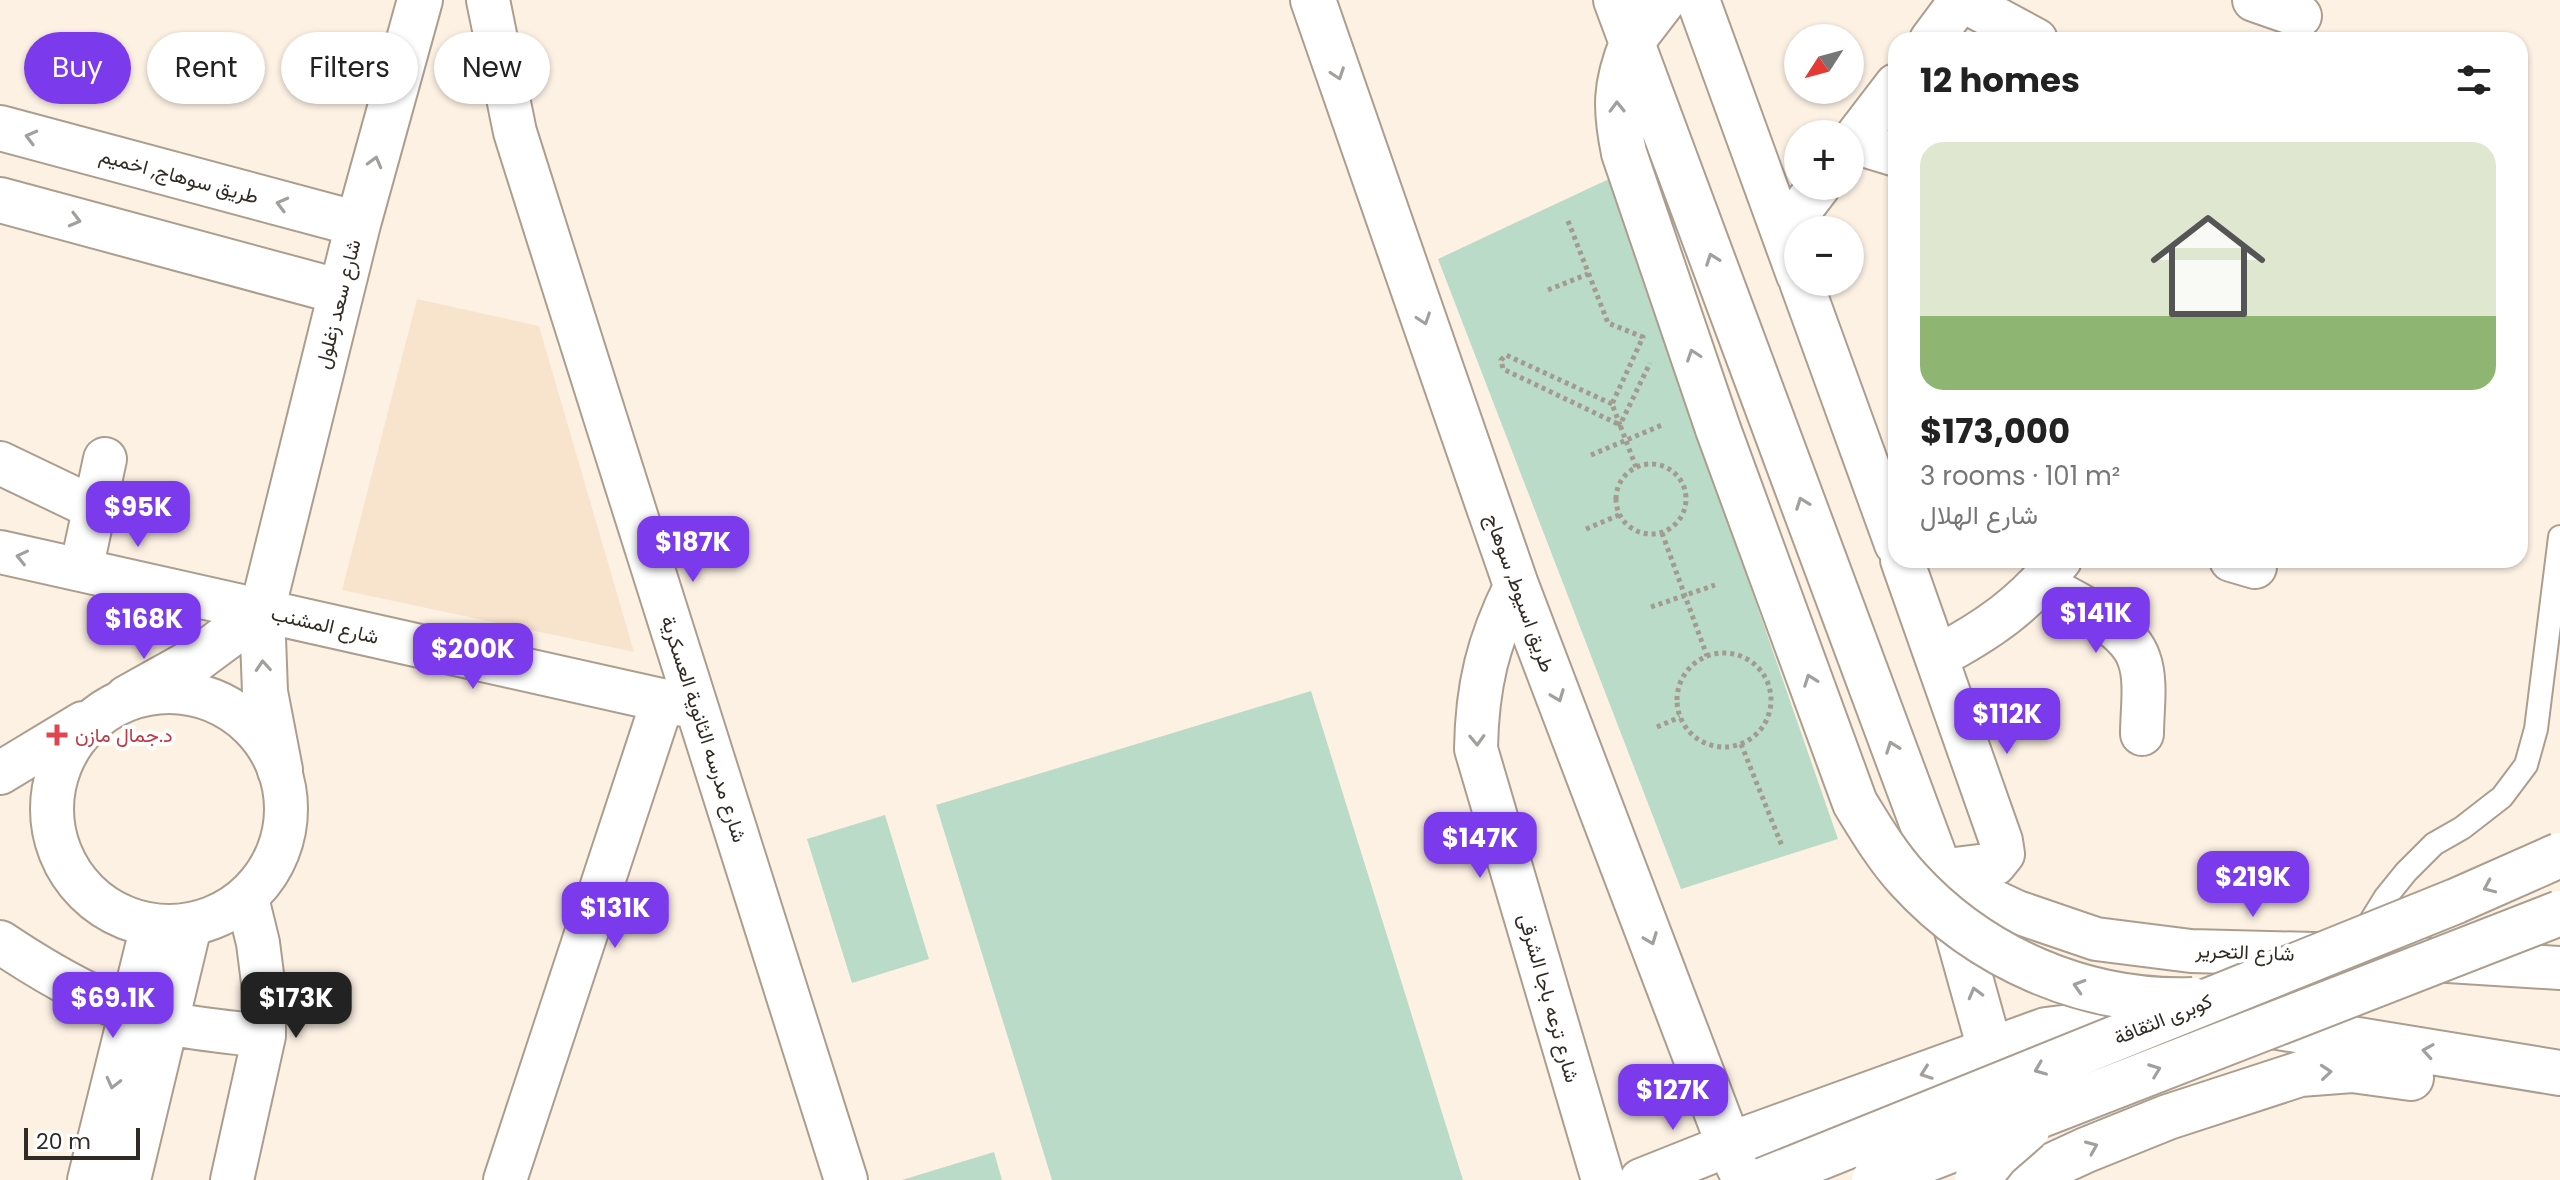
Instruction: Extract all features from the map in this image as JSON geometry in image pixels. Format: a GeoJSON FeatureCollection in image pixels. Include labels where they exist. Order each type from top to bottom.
{"type":"FeatureCollection","features":[{"type":"Feature","properties":{"kind":"main road","name":"شارع سعد زغلول"},"geometry":{"type":"LineString","coordinates":[[280,770],[265,692],[262,611],[358,224],[420,0]]}},
{"type":"Feature","properties":{"kind":"main road","name":"طريق اسيوط, سوهاج"},"geometry":{"type":"LineString","coordinates":[[1313,0],[1516,585],[1737,1162]]}},
{"type":"Feature","properties":{"kind":"main road"},"geometry":{"type":"LineString","coordinates":[[1616,0],[1940,874],[1990,1049],[2006,1180]]}},
{"type":"Feature","properties":{"kind":"main road"},"geometry":{"type":"LineString","coordinates":[[1632,43],[1619,78],[1617,98],[1617,119],[1624,153],[1718,429],[1855,803],[1879,842],[1907,878],[1939,910],[1975,938],[2014,961],[2051,977],[2130,998],[2211,1000]]}},
{"type":"Feature","properties":{"kind":"main road","name":"طريق سوهاج, اخميم"},"geometry":{"type":"LineString","coordinates":[[0,128],[358,224]]}},
{"type":"Feature","properties":{"kind":"main road"},"geometry":{"type":"LineString","coordinates":[[0,200],[341,292]]}},
{"type":"Feature","properties":{"kind":"main road"},"geometry":{"type":"LineString","coordinates":[[112,706],[197,659],[262,611]]}},
{"type":"Feature","properties":{"kind":"main road","name":"كوبرى الثقافة"},"geometry":{"type":"LineString","coordinates":[[1764,1180],[2456,901],[2560,855]]}},
{"type":"Feature","properties":{"kind":"main road"},"geometry":{"type":"LineString","coordinates":[[1874,1180],[2560,913]]}},
{"type":"Feature","properties":{"kind":"main road"},"geometry":{"type":"LineString","coordinates":[[1737,1162],[1990,1049],[2046,1030],[2159,1020],[2266,1025],[2560,1073]]}},
{"type":"Feature","properties":{"kind":"main road"},"geometry":{"type":"LineString","coordinates":[[2021,1180],[2168,1117],[2300,1074],[2352,1070],[2560,1098]]}},
{"type":"Feature","properties":{"kind":"main road"},"geometry":{"type":"LineString","coordinates":[[1977,1180],[1996,1156],[2024,1131],[2055,1110]]}},
{"type":"Feature","properties":{"kind":"street","name":"شارع مدرسه الثانوية العسكرية"},"geometry":{"type":"LineString","coordinates":[[488,0],[515,132],[680,704],[846,1180]]}},
{"type":"Feature","properties":{"kind":"street"},"geometry":{"type":"LineString","coordinates":[[1632,43],[1665,0]]}},
{"type":"Feature","properties":{"kind":"street"},"geometry":{"type":"LineString","coordinates":[[1698,0],[1783,233]]}},
{"type":"Feature","properties":{"kind":"street"},"geometry":{"type":"LineString","coordinates":[[1937,32],[1961,0],[2021,32]]}},
{"type":"Feature","properties":{"kind":"street"},"geometry":{"type":"LineString","coordinates":[[2254,0],[2300,16]]}},
{"type":"Feature","properties":{"kind":"street"},"geometry":{"type":"LineString","coordinates":[[1864,127],[1888,95]]}},
{"type":"Feature","properties":{"kind":"street"},"geometry":{"type":"LineString","coordinates":[[1864,147],[1888,153]]}},
{"type":"Feature","properties":{"kind":"street"},"geometry":{"type":"LineString","coordinates":[[1783,233],[1808,200]]}},
{"type":"Feature","properties":{"kind":"street"},"geometry":{"type":"LineString","coordinates":[[1806,296],[1888,522]]}},
{"type":"Feature","properties":{"kind":"street"},"geometry":{"type":"LineString","coordinates":[[81,570],[105,459]]}},
{"type":"Feature","properties":{"kind":"street"},"geometry":{"type":"LineString","coordinates":[[0,463],[94,508]]}},
{"type":"Feature","properties":{"kind":"street","name":"شارع المشنب"},"geometry":{"type":"LineString","coordinates":[[0,552],[680,704]]}},
{"type":"Feature","properties":{"kind":"street"},"geometry":{"type":"LineString","coordinates":[[1905,568],[2003,854],[1995,864],[1940,874]]}},
{"type":"Feature","properties":{"kind":"street"},"geometry":{"type":"LineString","coordinates":[[1937,657],[1981,634],[2013,611],[2051,572],[2132,644],[2140,660],[2143,678],[2142,734]]}},
{"type":"Feature","properties":{"kind":"street","name":"شارع ترعه باجا الشرقى"},"geometry":{"type":"LineString","coordinates":[[1516,585],[1488,650],[1480,682],[1476,749],[1603,1180]]}},
{"type":"Feature","properties":{"kind":"street"},"geometry":{"type":"LineString","coordinates":[[0,773],[112,706],[164,691],[201,695],[235,711],[262,737],[280,770],[287,805],[283,839],[269,871],[247,898],[220,916],[171,926],[114,914],[83,890],[61,857],[51,819],[54,779],[70,743],[112,706]]}},
{"type":"Feature","properties":{"kind":"street"},"geometry":{"type":"LineString","coordinates":[[505,1180],[680,704]]}},
{"type":"Feature","properties":{"kind":"street","name":"شارع التحرير"},"geometry":{"type":"LineString","coordinates":[[1940,874],[2017,912],[2096,939],[2191,951],[2353,955],[2560,968]]}},
{"type":"Feature","properties":{"kind":"street"},"geometry":{"type":"LineString","coordinates":[[232,1180],[264,1036],[264,990],[258,943],[247,898]]}},
{"type":"Feature","properties":{"kind":"street"},"geometry":{"type":"LineString","coordinates":[[129,1180],[149,1017],[171,926]]}},
{"type":"Feature","properties":{"kind":"street"},"geometry":{"type":"LineString","coordinates":[[0,942],[85,993],[149,1017],[264,1036]]}},
{"type":"Feature","properties":{"kind":"street"},"geometry":{"type":"LineString","coordinates":[[89,1180],[149,1017]]}},
{"type":"Feature","properties":{"kind":"street"},"geometry":{"type":"LineString","coordinates":[[1641,1180],[1737,1162]]}},
{"type":"Feature","properties":{"kind":"lane"},"geometry":{"type":"LineString","coordinates":[[2353,955],[2385,898],[2406,872],[2434,844],[2462,828],[2502,797],[2526,765],[2536,729],[2560,537]]}},
{"type":"Feature","properties":{"kind":"path"},"geometry":{"type":"LineString","coordinates":[[1568,221],[1608,323],[1643,337],[1612,404]]}},
{"type":"Feature","properties":{"kind":"path"},"geometry":{"type":"LineString","coordinates":[[1548,290],[1588,273]]}},
{"type":"Feature","properties":{"kind":"path"},"geometry":{"type":"LineString","coordinates":[[1620,425],[1503,369],[1501,360],[1506,355],[1612,404],[1620,425],[1625,440],[1636,467]]}},
{"type":"Feature","properties":{"kind":"path"},"geometry":{"type":"LineString","coordinates":[[1620,425],[1652,358]]}},
{"type":"Feature","properties":{"kind":"path"},"geometry":{"type":"LineString","coordinates":[[1591,455],[1662,425]]}},
{"type":"Feature","properties":{"kind":"path"},"geometry":{"type":"LineString","coordinates":[[1645,464],[1663,466],[1671,470],[1683,485],[1685,508],[1672,527],[1662,533],[1642,534],[1626,524],[1619,515],[1615,502],[1617,488],[1624,475],[1636,467],[1645,464]]}},
{"type":"Feature","properties":{"kind":"path"},"geometry":{"type":"LineString","coordinates":[[1586,529],[1619,515]]}},
{"type":"Feature","properties":{"kind":"path"},"geometry":{"type":"LineString","coordinates":[[1662,533],[1707,656]]}},
{"type":"Feature","properties":{"kind":"path"},"geometry":{"type":"LineString","coordinates":[[1651,607],[1715,585]]}},
{"type":"Feature","properties":{"kind":"path"},"geometry":{"type":"LineString","coordinates":[[1725,652],[1741,655],[1752,662],[1768,681],[1771,702],[1769,717],[1759,733],[1741,744],[1721,748],[1710,745],[1687,730],[1680,717],[1676,698],[1679,684],[1690,667],[1707,656],[1725,652]]}},
{"type":"Feature","properties":{"kind":"path"},"geometry":{"type":"LineString","coordinates":[[1657,727],[1680,717]]}},
{"type":"Feature","properties":{"kind":"path"},"geometry":{"type":"LineString","coordinates":[[1741,744],[1782,846]]}},
{"type":"Feature","properties":{"kind":"shaded area"},"geometry":{"type":"Polygon","coordinates":[[[417,299],[539,326],[634,652],[342,590],[417,299]]]}},
{"type":"Feature","properties":{"kind":"green space"},"geometry":{"type":"Polygon","coordinates":[[[1609,179],[1838,839],[1681,889],[1438,259],[1609,179]]]}},
{"type":"Feature","properties":{"kind":"green space"},"geometry":{"type":"Polygon","coordinates":[[[1311,691],[1463,1180],[1052,1180],[936,805],[1311,691]]]}},
{"type":"Feature","properties":{"kind":"green space"},"geometry":{"type":"Polygon","coordinates":[[[885,815],[929,959],[852,983],[807,839],[885,815]]]}},
{"type":"Feature","properties":{"kind":"green space"},"geometry":{"type":"Polygon","coordinates":[[[994,1152],[1002,1180],[902,1180],[994,1152]]]}},
{"type":"Feature","properties":{"kind":"place","name":"د.جمال مازن"},"geometry":{"type":"Point","coordinates":[57,735]}}]}
